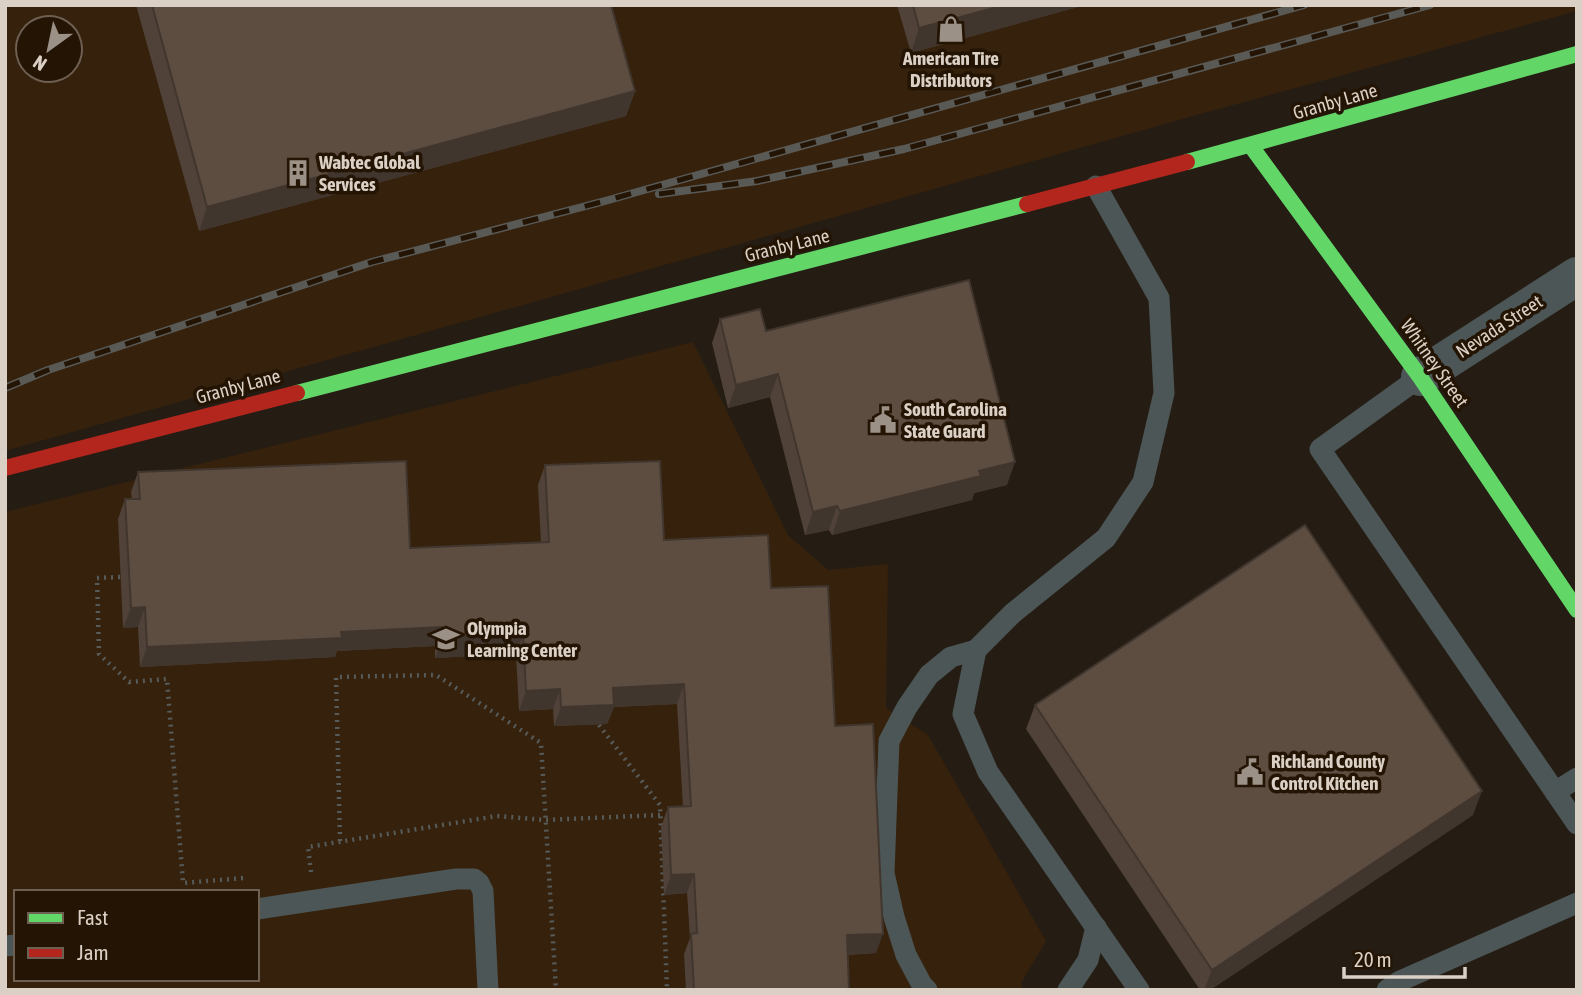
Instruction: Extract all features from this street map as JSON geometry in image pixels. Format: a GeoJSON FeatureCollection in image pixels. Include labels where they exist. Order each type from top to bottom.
{"type":"FeatureCollection","features":[{"type":"Feature","properties":{"kind":"street","name":"Granby Lane"},"geometry":{"type":"LineString","coordinates":[[5,468],[1251,146],[1577,54]]}},
{"type":"Feature","properties":{"kind":"street","name":"Whitney Street"},"geometry":{"type":"LineString","coordinates":[[1251,146],[1420,377],[1577,610]]}},
{"type":"Feature","properties":{"kind":"street","name":"Nevada Street"},"geometry":{"type":"LineString","coordinates":[[1420,377],[1577,276]]}},
{"type":"Feature","properties":{"kind":"lane"},"geometry":{"type":"LineString","coordinates":[[927,990],[906,955],[884,873],[889,741],[906,707],[929,675],[951,657],[976,650],[1013,613],[1106,538],[1143,482],[1164,393],[1159,298],[1096,186]]}},
{"type":"Feature","properties":{"kind":"lane"},"geometry":{"type":"LineString","coordinates":[[1420,377],[1320,449],[1577,824]]}},
{"type":"Feature","properties":{"kind":"lane"},"geometry":{"type":"LineString","coordinates":[[976,650],[963,714],[988,772],[1139,990]]}},
{"type":"Feature","properties":{"kind":"lane"},"geometry":{"type":"LineString","coordinates":[[1555,792],[1577,778]]}},
{"type":"Feature","properties":{"kind":"lane"},"geometry":{"type":"LineString","coordinates":[[259,909],[456,879],[474,879],[483,891],[488,990]]}},
{"type":"Feature","properties":{"kind":"lane"},"geometry":{"type":"LineString","coordinates":[[1387,990],[1401,981],[1577,903]]}},
{"type":"Feature","properties":{"kind":"lane"},"geometry":{"type":"LineString","coordinates":[[1068,990],[1088,960],[1096,927]]}},
{"type":"Feature","properties":{"kind":"path"},"geometry":{"type":"LineString","coordinates":[[120,577],[97,578],[99,654],[129,682],[167,679],[183,883],[247,878]]}},
{"type":"Feature","properties":{"kind":"path"},"geometry":{"type":"LineString","coordinates":[[340,841],[336,677],[436,674],[541,743],[556,990]]}},
{"type":"Feature","properties":{"kind":"path"},"geometry":{"type":"LineString","coordinates":[[599,724],[660,805],[667,990]]}},
{"type":"Feature","properties":{"kind":"path"},"geometry":{"type":"LineString","coordinates":[[299,875],[312,874],[308,847],[340,841],[497,816],[545,820],[660,815]]}},
{"type":"Feature","properties":{"kind":"shaded area"},"geometry":{"type":"Polygon","coordinates":[[[5,5],[1577,5],[1577,11],[1193,116],[5,451],[5,5]]]}},
{"type":"Feature","properties":{"kind":"shaded area","name":"Olympia Learning Center"},"geometry":{"type":"Polygon","coordinates":[[[693,342],[788,535],[828,570],[888,564],[886,708],[928,735],[1046,941],[1021,983],[1024,990],[5,990],[5,512],[693,342]]]}},
{"type":"Feature","properties":{"kind":"building","name":"Wabtec Global Services"},"geometry":{"type":"Polygon","coordinates":[[[152,5],[611,5],[635,91],[207,207],[152,5]]]}},
{"type":"Feature","properties":{"kind":"building"},"geometry":{"type":"Polygon","coordinates":[[[913,5],[1005,5],[919,28],[913,5]]]}},
{"type":"Feature","properties":{"kind":"building","name":"South Carolina State Guard"},"geometry":{"type":"Polygon","coordinates":[[[969,280],[1015,462],[979,471],[981,476],[840,511],[837,506],[813,512],[778,374],[736,385],[720,319],[760,309],[766,331],[969,280]]]}},
{"type":"Feature","properties":{"kind":"building"},"geometry":{"type":"Polygon","coordinates":[[[406,461],[410,548],[549,542],[545,465],[660,461],[664,540],[768,535],[771,588],[828,586],[835,726],[873,724],[883,934],[847,935],[849,990],[694,990],[691,934],[697,933],[694,874],[671,875],[668,807],[691,806],[684,684],[613,688],[614,705],[561,707],[560,689],[526,691],[523,634],[442,638],[442,627],[341,632],[342,638],[147,647],[145,607],[131,608],[125,499],[140,499],[138,472],[406,461]]]}},
{"type":"Feature","properties":{"kind":"building","name":"Richland County Control Kitchen"},"geometry":{"type":"Polygon","coordinates":[[[1305,525],[1482,791],[1212,970],[1035,705],[1305,525]]]}},
{"type":"Feature","properties":{"kind":"railway"},"geometry":{"type":"LineString","coordinates":[[5,388],[48,370],[372,262],[605,201],[1304,5]]}},
{"type":"Feature","properties":{"kind":"railway"},"geometry":{"type":"LineString","coordinates":[[659,194],[757,181],[904,149],[1430,5]]}},
{"type":"Feature","properties":{"kind":"traffic: fast"},"geometry":{"type":"LineString","coordinates":[[1187,162],[1577,54]]}},
{"type":"Feature","properties":{"kind":"traffic: fast"},"geometry":{"type":"LineString","coordinates":[[1251,146],[1420,377],[1577,610]]}},
{"type":"Feature","properties":{"kind":"traffic: fast"},"geometry":{"type":"LineString","coordinates":[[297,393],[1027,204]]}},
{"type":"Feature","properties":{"kind":"traffic: jam"},"geometry":{"type":"LineString","coordinates":[[1027,204],[1187,162]]}},
{"type":"Feature","properties":{"kind":"traffic: jam"},"geometry":{"type":"LineString","coordinates":[[5,468],[297,393]]}},
{"type":"Feature","properties":{"kind":"place","name":"American Tire Distributors"},"geometry":{"type":"Point","coordinates":[951,29]}},
{"type":"Feature","properties":{"kind":"place","name":"Wabtec Global Services"},"geometry":{"type":"Point","coordinates":[298,173]}},
{"type":"Feature","properties":{"kind":"place","name":"South Carolina State Guard"},"geometry":{"type":"Point","coordinates":[883,420]}},
{"type":"Feature","properties":{"kind":"place","name":"Olympia Learning Center"},"geometry":{"type":"Point","coordinates":[446,639]}},
{"type":"Feature","properties":{"kind":"place","name":"Richland County Control Kitchen"},"geometry":{"type":"Point","coordinates":[1250,772]}}]}
